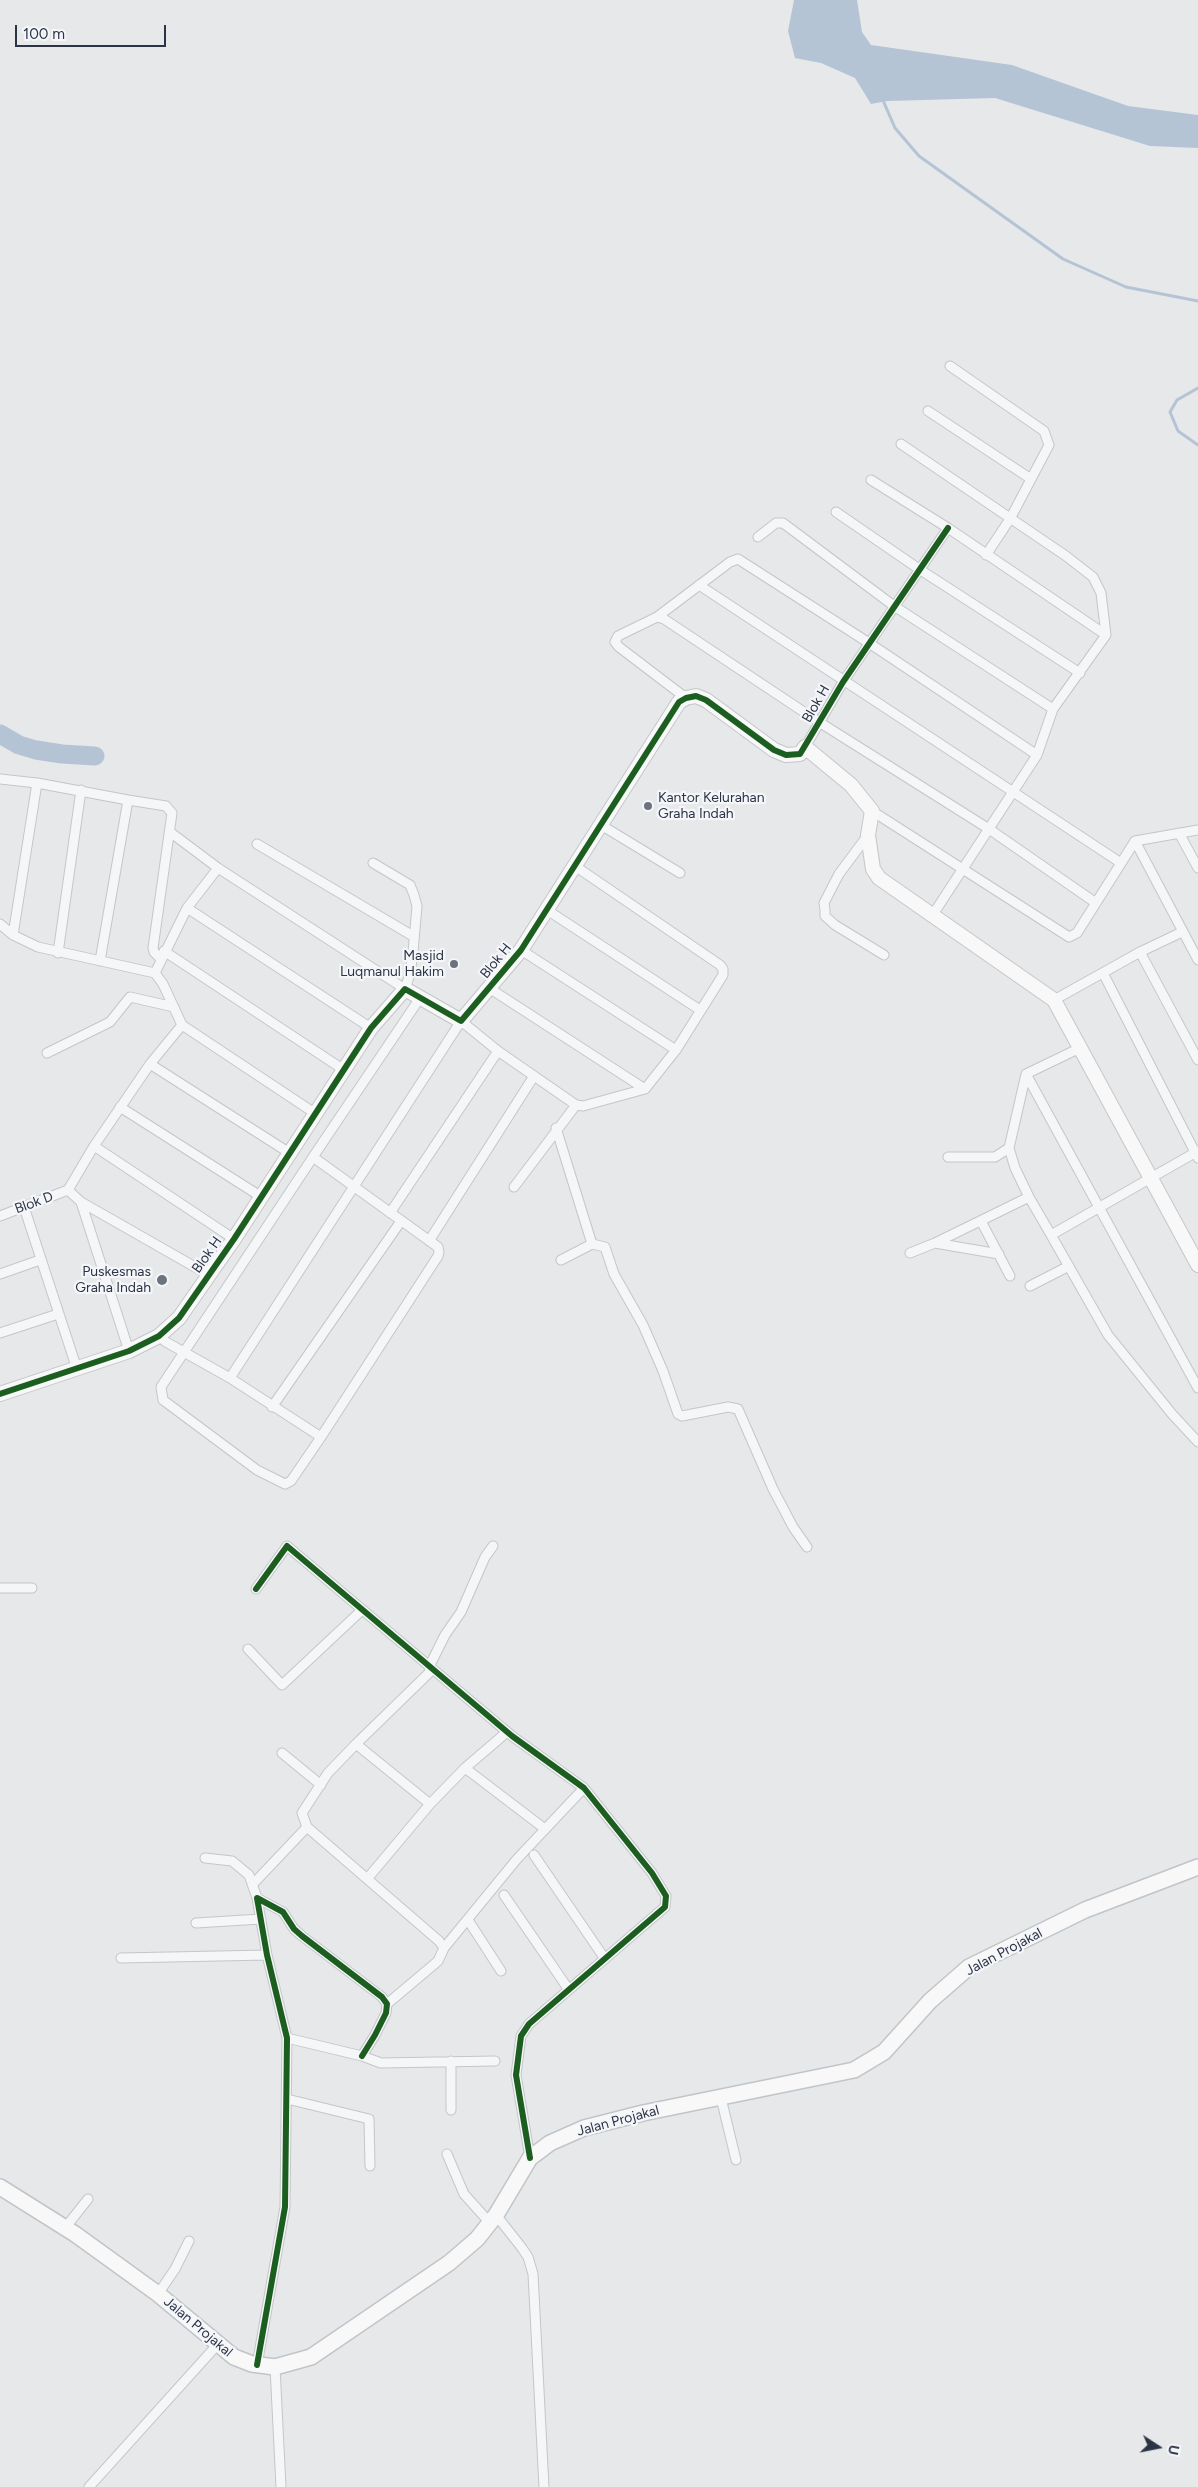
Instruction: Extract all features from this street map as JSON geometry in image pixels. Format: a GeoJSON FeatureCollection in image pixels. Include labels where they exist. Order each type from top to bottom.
{"type":"FeatureCollection","features":[{"type":"Feature","properties":{"kind":"main road","name":"Jalan Projakal"},"geometry":{"type":"LineString","coordinates":[[0,2187],[65,2228],[158,2294],[234,2357],[257,2365],[275,2367],[310,2358],[449,2263],[477,2239],[493,2219],[530,2158],[550,2143],[584,2128],[854,2070],[884,2052],[930,2001],[969,1968],[1085,1910],[1198,1867]]}},
{"type":"Feature","properties":{"kind":"street"},"geometry":{"type":"LineString","coordinates":[[950,366],[1044,431],[1049,445],[1010,519],[986,555]]}},
{"type":"Feature","properties":{"kind":"street"},"geometry":{"type":"LineString","coordinates":[[928,412],[1031,479]]}},
{"type":"Feature","properties":{"kind":"street"},"geometry":{"type":"LineString","coordinates":[[901,444],[1066,556],[1093,577],[1101,593],[1106,635],[1080,674],[1053,709],[1037,755],[932,916]]}},
{"type":"Feature","properties":{"kind":"street"},"geometry":{"type":"LineString","coordinates":[[871,480],[948,528],[1106,635]]}},
{"type":"Feature","properties":{"kind":"street"},"geometry":{"type":"LineString","coordinates":[[836,512],[919,569],[1080,674]]}},
{"type":"Feature","properties":{"kind":"street"},"geometry":{"type":"LineString","coordinates":[[758,537],[776,524],[783,523],[894,606],[1053,709]]}},
{"type":"Feature","properties":{"kind":"street","name":"Blok H"},"geometry":{"type":"LineString","coordinates":[[805,747],[843,682],[948,528]]}},
{"type":"Feature","properties":{"kind":"street"},"geometry":{"type":"LineString","coordinates":[[1037,755],[869,643],[738,559],[730,562],[657,617],[624,631],[615,642],[686,698],[696,696],[706,700],[774,750],[786,755],[800,754],[805,747],[850,784],[872,811],[1070,937],[1077,934],[1135,841],[1198,830]]}},
{"type":"Feature","properties":{"kind":"street"},"geometry":{"type":"LineString","coordinates":[[699,585],[843,682],[1121,863]]}},
{"type":"Feature","properties":{"kind":"street"},"geometry":{"type":"LineString","coordinates":[[657,617],[664,619],[819,722],[989,829],[1096,902]]}},
{"type":"Feature","properties":{"kind":"street","name":"Blok H"},"geometry":{"type":"LineString","coordinates":[[461,1021],[521,950],[679,702],[686,698]]}},
{"type":"Feature","properties":{"kind":"street"},"geometry":{"type":"LineString","coordinates":[[0,779],[81,790],[170,808],[172,813],[170,832],[153,948],[154,952],[163,955],[344,1070]]}},
{"type":"Feature","properties":{"kind":"street"},"geometry":{"type":"LineString","coordinates":[[14,936],[36,783]]}},
{"type":"Feature","properties":{"kind":"street"},"geometry":{"type":"LineString","coordinates":[[58,953],[81,790]]}},
{"type":"Feature","properties":{"kind":"street"},"geometry":{"type":"LineString","coordinates":[[100,961],[128,800]]}},
{"type":"Feature","properties":{"kind":"street"},"geometry":{"type":"LineString","coordinates":[[872,811],[868,835],[873,869],[879,878],[1054,1000],[1198,1265]]}},
{"type":"Feature","properties":{"kind":"street"},"geometry":{"type":"LineString","coordinates":[[601,825],[680,873]]}},
{"type":"Feature","properties":{"kind":"street"},"geometry":{"type":"LineString","coordinates":[[170,832],[218,868],[405,989],[461,1021],[498,1051],[576,1105],[594,1104],[645,1089],[676,1050],[723,974],[720,965],[575,866]]}},
{"type":"Feature","properties":{"kind":"street"},"geometry":{"type":"LineString","coordinates":[[1179,833],[1198,868]]}},
{"type":"Feature","properties":{"kind":"street"},"geometry":{"type":"LineString","coordinates":[[868,835],[839,874],[824,903],[824,910],[826,916],[835,925],[884,955]]}},
{"type":"Feature","properties":{"kind":"street"},"geometry":{"type":"LineString","coordinates":[[1135,841],[1198,960]]}},
{"type":"Feature","properties":{"kind":"street"},"geometry":{"type":"LineString","coordinates":[[257,844],[413,936]]}},
{"type":"Feature","properties":{"kind":"street"},"geometry":{"type":"LineString","coordinates":[[373,863],[410,885],[417,906],[410,974],[405,989]]}},
{"type":"Feature","properties":{"kind":"street"},"geometry":{"type":"LineString","coordinates":[[155,973],[187,908],[218,868]]}},
{"type":"Feature","properties":{"kind":"street"},"geometry":{"type":"LineString","coordinates":[[187,908],[370,1028]]}},
{"type":"Feature","properties":{"kind":"street"},"geometry":{"type":"LineString","coordinates":[[547,910],[700,1010]]}},
{"type":"Feature","properties":{"kind":"street"},"geometry":{"type":"LineString","coordinates":[[0,924],[14,936],[38,948],[155,973],[163,984],[182,1026],[316,1114]]}},
{"type":"Feature","properties":{"kind":"street"},"geometry":{"type":"LineString","coordinates":[[1054,1000],[1140,952],[1182,932]]}},
{"type":"Feature","properties":{"kind":"street"},"geometry":{"type":"LineString","coordinates":[[521,950],[676,1050]]}},
{"type":"Feature","properties":{"kind":"street"},"geometry":{"type":"LineString","coordinates":[[1140,952],[1198,1060]]}},
{"type":"Feature","properties":{"kind":"street"},"geometry":{"type":"LineString","coordinates":[[1052,1235],[1099,1206],[1197,1154],[1103,973]]}},
{"type":"Feature","properties":{"kind":"street"},"geometry":{"type":"LineString","coordinates":[[489,988],[645,1089]]}},
{"type":"Feature","properties":{"kind":"street","name":"Blok H"},"geometry":{"type":"LineString","coordinates":[[0,1394],[129,1351],[159,1336],[179,1318],[234,1239],[288,1152],[316,1114],[370,1028],[405,989]]}},
{"type":"Feature","properties":{"kind":"street"},"geometry":{"type":"LineString","coordinates":[[47,1053],[110,1022],[130,997],[174,1007]]}},
{"type":"Feature","properties":{"kind":"street"},"geometry":{"type":"LineString","coordinates":[[313,1157],[438,1247],[438,1256],[321,1437],[291,1481],[285,1484],[257,1470],[162,1400],[161,1387],[313,1157],[420,998]]}},
{"type":"Feature","properties":{"kind":"street"},"geometry":{"type":"LineString","coordinates":[[230,1378],[461,1021]]}},
{"type":"Feature","properties":{"kind":"street"},"geometry":{"type":"LineString","coordinates":[[182,1026],[150,1064],[120,1107],[68,1190],[81,1202],[209,1275]]}},
{"type":"Feature","properties":{"kind":"street"},"geometry":{"type":"LineString","coordinates":[[1026,1074],[1080,1048]]}},
{"type":"Feature","properties":{"kind":"street"},"geometry":{"type":"LineString","coordinates":[[390,1213],[498,1051]]}},
{"type":"Feature","properties":{"kind":"street"},"geometry":{"type":"LineString","coordinates":[[150,1064],[288,1152]]}},
{"type":"Feature","properties":{"kind":"street"},"geometry":{"type":"LineString","coordinates":[[1026,1074],[1008,1148],[1015,1168],[1029,1197],[1108,1335],[1172,1414],[1198,1442]]}},
{"type":"Feature","properties":{"kind":"street"},"geometry":{"type":"LineString","coordinates":[[1026,1074],[1198,1388]]}},
{"type":"Feature","properties":{"kind":"street"},"geometry":{"type":"LineString","coordinates":[[429,1241],[534,1076]]}},
{"type":"Feature","properties":{"kind":"street"},"geometry":{"type":"LineString","coordinates":[[514,1187],[556,1128],[576,1105]]}},
{"type":"Feature","properties":{"kind":"street"},"geometry":{"type":"LineString","coordinates":[[120,1107],[260,1196]]}},
{"type":"Feature","properties":{"kind":"street"},"geometry":{"type":"LineString","coordinates":[[556,1128],[592,1244]]}},
{"type":"Feature","properties":{"kind":"street"},"geometry":{"type":"LineString","coordinates":[[94,1146],[234,1239]]}},
{"type":"Feature","properties":{"kind":"street"},"geometry":{"type":"LineString","coordinates":[[948,1157],[996,1157],[1008,1148]]}},
{"type":"Feature","properties":{"kind":"street","name":"Blok D"},"geometry":{"type":"LineString","coordinates":[[0,1216],[68,1190]]}},
{"type":"Feature","properties":{"kind":"street"},"geometry":{"type":"LineString","coordinates":[[910,1253],[935,1243],[1029,1197]]}},
{"type":"Feature","properties":{"kind":"street"},"geometry":{"type":"LineString","coordinates":[[81,1202],[129,1351]]}},
{"type":"Feature","properties":{"kind":"street"},"geometry":{"type":"LineString","coordinates":[[24,1207],[77,1369]]}},
{"type":"Feature","properties":{"kind":"street"},"geometry":{"type":"LineString","coordinates":[[272,1406],[401,1221]]}},
{"type":"Feature","properties":{"kind":"street"},"geometry":{"type":"LineString","coordinates":[[981,1221],[1010,1276]]}},
{"type":"Feature","properties":{"kind":"street"},"geometry":{"type":"LineString","coordinates":[[935,1243],[999,1254]]}},
{"type":"Feature","properties":{"kind":"street"},"geometry":{"type":"LineString","coordinates":[[561,1260],[592,1244],[605,1247],[614,1274],[643,1324],[663,1371],[678,1414],[682,1416],[728,1407],[738,1409],[773,1490],[793,1527],[807,1547]]}},
{"type":"Feature","properties":{"kind":"street"},"geometry":{"type":"LineString","coordinates":[[0,1274],[40,1260]]}},
{"type":"Feature","properties":{"kind":"street"},"geometry":{"type":"LineString","coordinates":[[1030,1286],[1069,1266]]}},
{"type":"Feature","properties":{"kind":"street"},"geometry":{"type":"LineString","coordinates":[[0,1333],[58,1314]]}},
{"type":"Feature","properties":{"kind":"street"},"geometry":{"type":"LineString","coordinates":[[159,1336],[166,1342],[230,1378],[321,1437]]}},
{"type":"Feature","properties":{"kind":"street"},"geometry":{"type":"LineString","coordinates":[[256,1589],[287,1546],[507,1732],[584,1788],[652,1873],[666,1896],[668,1902],[665,1907],[529,2024],[521,2036],[516,2075],[530,2158]]}},
{"type":"Feature","properties":{"kind":"street"},"geometry":{"type":"LineString","coordinates":[[444,1948],[439,1941],[307,1826],[302,1813],[328,1773],[431,1668],[445,1634],[461,1612],[485,1557],[493,1546]]}},
{"type":"Feature","properties":{"kind":"street"},"geometry":{"type":"LineString","coordinates":[[0,1588],[32,1588]]}},
{"type":"Feature","properties":{"kind":"street"},"geometry":{"type":"LineString","coordinates":[[248,1649],[282,1685],[362,1610]]}},
{"type":"Feature","properties":{"kind":"street"},"geometry":{"type":"LineString","coordinates":[[367,1879],[430,1804],[465,1768],[507,1732]]}},
{"type":"Feature","properties":{"kind":"street"},"geometry":{"type":"LineString","coordinates":[[356,1744],[430,1804]]}},
{"type":"Feature","properties":{"kind":"street"},"geometry":{"type":"LineString","coordinates":[[282,1753],[321,1785]]}},
{"type":"Feature","properties":{"kind":"street"},"geometry":{"type":"LineString","coordinates":[[465,1768],[545,1829]]}},
{"type":"Feature","properties":{"kind":"street"},"geometry":{"type":"LineString","coordinates":[[387,2004],[438,1961],[444,1948],[517,1859],[584,1788]]}},
{"type":"Feature","properties":{"kind":"street"},"geometry":{"type":"LineString","coordinates":[[253,1884],[307,1826]]}},
{"type":"Feature","properties":{"kind":"street"},"geometry":{"type":"LineString","coordinates":[[534,1855],[605,1959]]}},
{"type":"Feature","properties":{"kind":"street"},"geometry":{"type":"LineString","coordinates":[[205,1858],[232,1861],[250,1876],[257,1898],[266,1955],[287,2038],[286,2207],[257,2365]]}},
{"type":"Feature","properties":{"kind":"street"},"geometry":{"type":"LineString","coordinates":[[504,1895],[568,1990]]}},
{"type":"Feature","properties":{"kind":"street"},"geometry":{"type":"LineString","coordinates":[[257,1898],[283,1912],[294,1928],[382,1997],[387,2004],[386,2013],[375,2036],[362,2056]]}},
{"type":"Feature","properties":{"kind":"street"},"geometry":{"type":"LineString","coordinates":[[196,1923],[261,1919]]}},
{"type":"Feature","properties":{"kind":"street"},"geometry":{"type":"LineString","coordinates":[[468,1920],[501,1971]]}},
{"type":"Feature","properties":{"kind":"street"},"geometry":{"type":"LineString","coordinates":[[121,1958],[266,1955]]}},
{"type":"Feature","properties":{"kind":"street"},"geometry":{"type":"LineString","coordinates":[[287,2038],[362,2056],[381,2063],[495,2061]]}},
{"type":"Feature","properties":{"kind":"street"},"geometry":{"type":"LineString","coordinates":[[451,2061],[451,2110]]}},
{"type":"Feature","properties":{"kind":"street"},"geometry":{"type":"LineString","coordinates":[[721,2098],[736,2160]]}},
{"type":"Feature","properties":{"kind":"street"},"geometry":{"type":"LineString","coordinates":[[287,2099],[370,2119],[370,2166]]}},
{"type":"Feature","properties":{"kind":"street"},"geometry":{"type":"LineString","coordinates":[[447,2154],[464,2194],[522,2248],[528,2257],[533,2274],[544,2487]]}},
{"type":"Feature","properties":{"kind":"street"},"geometry":{"type":"LineString","coordinates":[[65,2228],[88,2199]]}},
{"type":"Feature","properties":{"kind":"street"},"geometry":{"type":"LineString","coordinates":[[158,2294],[176,2269],[189,2241]]}},
{"type":"Feature","properties":{"kind":"street"},"geometry":{"type":"LineString","coordinates":[[89,2487],[218,2344]]}},
{"type":"Feature","properties":{"kind":"street"},"geometry":{"type":"LineString","coordinates":[[275,2367],[281,2487]]}},
{"type":"Feature","properties":{"kind":"water"},"geometry":{"type":"Polygon","coordinates":[[[794,0],[857,0],[862,32],[871,45],[1012,65],[1128,106],[1198,115],[1198,148],[1150,146],[995,98],[887,101],[871,104],[855,78],[821,63],[795,58],[788,31],[794,0]]]}},
{"type":"Feature","properties":{"kind":"waterway"},"geometry":{"type":"LineString","coordinates":[[882,98],[895,128],[919,156],[1063,259],[1126,287],[1198,301]]}},
{"type":"Feature","properties":{"kind":"waterway"},"geometry":{"type":"LineString","coordinates":[[1198,388],[1177,400],[1170,412],[1178,431],[1198,445]]}},
{"type":"Feature","properties":{"kind":"waterway"},"geometry":{"type":"LineString","coordinates":[[0,734],[19,745],[36,750],[95,756]]}},
{"type":"Feature","properties":{"kind":"cycle path"},"geometry":{"type":"LineString","coordinates":[[0,1394],[129,1351],[159,1336],[179,1318],[234,1239],[371,1028],[405,989],[461,1021],[521,950],[679,702],[696,696],[706,700],[774,750],[786,755],[800,754],[843,682],[948,528]]}},
{"type":"Feature","properties":{"kind":"cycle path"},"geometry":{"type":"LineString","coordinates":[[256,1589],[287,1546],[512,1736],[584,1788],[652,1873],[666,1896],[665,1907],[529,2024],[521,2036],[516,2075],[530,2158]]}},
{"type":"Feature","properties":{"kind":"cycle path"},"geometry":{"type":"LineString","coordinates":[[257,2365],[285,2207],[287,2038],[267,1955],[257,1898],[283,1912],[294,1929],[382,1997],[387,2004],[386,2013],[362,2056]]}},
{"type":"Feature","properties":{"kind":"place","name":"Kantor Kelurahan Graha Indah"},"geometry":{"type":"Point","coordinates":[648,806]}},
{"type":"Feature","properties":{"kind":"place","name":"Masjid Luqmanul Hakim"},"geometry":{"type":"Point","coordinates":[454,964]}},
{"type":"Feature","properties":{"kind":"place","name":"Puskesmas Graha Indah"},"geometry":{"type":"Point","coordinates":[162,1280]}}]}
